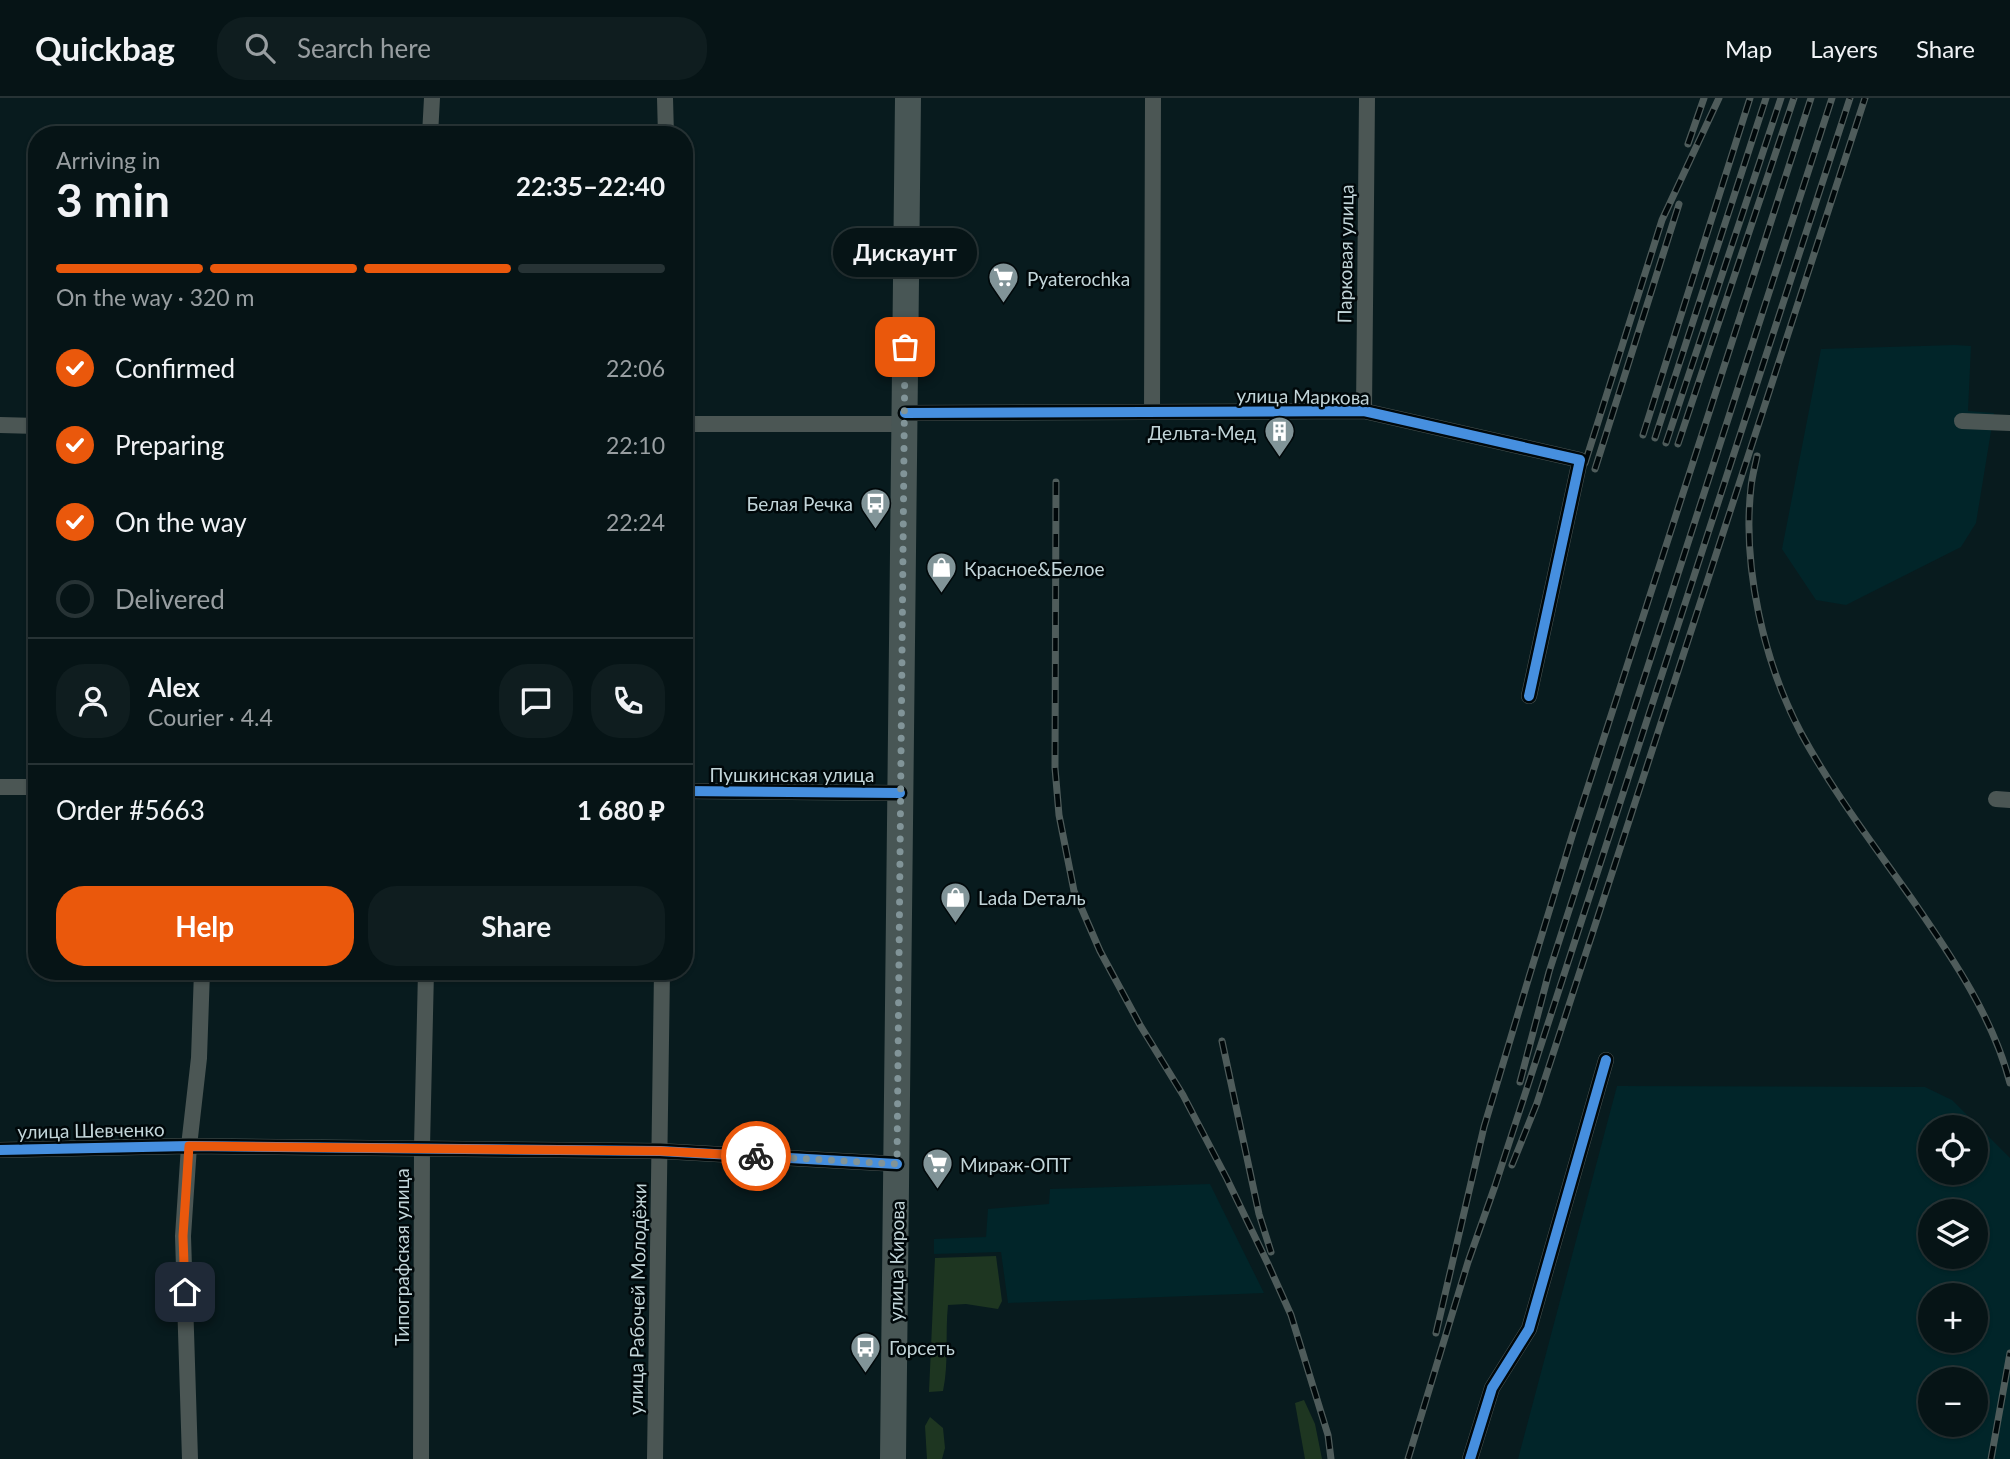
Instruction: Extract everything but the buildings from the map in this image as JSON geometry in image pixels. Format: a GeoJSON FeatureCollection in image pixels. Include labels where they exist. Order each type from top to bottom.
{"type":"FeatureCollection","features":[{"type":"Feature","properties":{"kind":"main road","name":"улица Кирова"},"geometry":{"type":"LineString","coordinates":[[894,1459],[908,98]]}},
{"type":"Feature","properties":{"kind":"street"},"geometry":{"type":"LineString","coordinates":[[430,126],[432,98]]}},
{"type":"Feature","properties":{"kind":"street"},"geometry":{"type":"LineString","coordinates":[[666,98],[666,126]]}},
{"type":"Feature","properties":{"kind":"street"},"geometry":{"type":"LineString","coordinates":[[1152,412],[1153,98]]}},
{"type":"Feature","properties":{"kind":"street","name":"Парковая улица"},"geometry":{"type":"LineString","coordinates":[[1364,411],[1367,98]]}},
{"type":"Feature","properties":{"kind":"street","name":"улица Маркова"},"geometry":{"type":"LineString","coordinates":[[693,424],[1152,412],[1364,411],[1580,460],[1529,696]]}},
{"type":"Feature","properties":{"kind":"street"},"geometry":{"type":"LineString","coordinates":[[1962,421],[2010,423]]}},
{"type":"Feature","properties":{"kind":"street"},"geometry":{"type":"LineString","coordinates":[[0,425],[28,426]]}},
{"type":"Feature","properties":{"kind":"street"},"geometry":{"type":"LineString","coordinates":[[0,787],[28,787]]}},
{"type":"Feature","properties":{"kind":"street","name":"Пушкинская улица"},"geometry":{"type":"LineString","coordinates":[[693,791],[901,793]]}},
{"type":"Feature","properties":{"kind":"street"},"geometry":{"type":"LineString","coordinates":[[190,1459],[183,1236],[199,1058],[202,980]]}},
{"type":"Feature","properties":{"kind":"street","name":"Типографская улица"},"geometry":{"type":"LineString","coordinates":[[421,1459],[422,1147],[426,980]]}},
{"type":"Feature","properties":{"kind":"street","name":"улица Рабочей Молодёжи"},"geometry":{"type":"LineString","coordinates":[[655,1459],[662,980]]}},
{"type":"Feature","properties":{"kind":"street"},"geometry":{"type":"LineString","coordinates":[[1470,1459],[1492,1388],[1529,1329],[1606,1060]]}},
{"type":"Feature","properties":{"kind":"street","name":"улица Шевченко"},"geometry":{"type":"LineString","coordinates":[[0,1150],[189,1146],[422,1147],[660,1151],[897,1164]]}},
{"type":"Feature","properties":{"kind":"shaded area"},"geometry":{"type":"Polygon","coordinates":[[[1971,346],[1968,411],[1994,413],[1976,523],[1961,547],[1846,605],[1816,600],[1782,549],[1821,349],[1971,346]]]}},
{"type":"Feature","properties":{"kind":"shaded area"},"geometry":{"type":"Polygon","coordinates":[[[1617,1086],[1925,1087],[1952,1100],[1967,1115],[1918,1115],[1918,1185],[1988,1185],[1988,1136],[2010,1158],[2010,1459],[1518,1459],[1617,1086]]]}},
{"type":"Feature","properties":{"kind":"shaded area"},"geometry":{"type":"Polygon","coordinates":[[[1210,1184],[1264,1293],[1008,1303],[1001,1252],[934,1254],[934,1239],[986,1237],[988,1209],[1049,1204],[1050,1189],[1210,1184]]]}},
{"type":"Feature","properties":{"kind":"green space"},"geometry":{"type":"Polygon","coordinates":[[[996,1256],[1002,1301],[998,1309],[966,1304],[948,1305],[943,1391],[929,1392],[935,1258],[996,1256]]]}},
{"type":"Feature","properties":{"kind":"green space"},"geometry":{"type":"Polygon","coordinates":[[[1304,1400],[1315,1424],[1322,1459],[1305,1459],[1295,1403],[1304,1400]]]}},
{"type":"Feature","properties":{"kind":"green space"},"geometry":{"type":"Polygon","coordinates":[[[930,1417],[943,1428],[945,1448],[942,1459],[927,1459],[925,1426],[930,1417]]]}},
{"type":"Feature","properties":{"kind":"railway"},"geometry":{"type":"LineString","coordinates":[[1688,144],[1704,98]]}},
{"type":"Feature","properties":{"kind":"railway"},"geometry":{"type":"LineString","coordinates":[[1585,463],[1662,220],[1719,98]]}},
{"type":"Feature","properties":{"kind":"railway"},"geometry":{"type":"LineString","coordinates":[[1643,435],[1750,98]]}},
{"type":"Feature","properties":{"kind":"railway"},"geometry":{"type":"LineString","coordinates":[[1655,438],[1766,98]]}},
{"type":"Feature","properties":{"kind":"railway"},"geometry":{"type":"LineString","coordinates":[[1666,443],[1781,98]]}},
{"type":"Feature","properties":{"kind":"railway"},"geometry":{"type":"LineString","coordinates":[[1678,444],[1794,98]]}},
{"type":"Feature","properties":{"kind":"railway"},"geometry":{"type":"LineString","coordinates":[[1436,1333],[1484,1127],[1529,977],[1811,98]]}},
{"type":"Feature","properties":{"kind":"railway"},"geometry":{"type":"LineString","coordinates":[[1520,1082],[1549,972],[1832,98]]}},
{"type":"Feature","properties":{"kind":"railway"},"geometry":{"type":"LineString","coordinates":[[1408,1459],[1468,1262],[1850,98]]}},
{"type":"Feature","properties":{"kind":"railway"},"geometry":{"type":"LineString","coordinates":[[1512,1165],[1537,1103],[1865,98]]}},
{"type":"Feature","properties":{"kind":"railway"},"geometry":{"type":"LineString","coordinates":[[1595,469],[1679,204]]}},
{"type":"Feature","properties":{"kind":"railway"},"geometry":{"type":"LineString","coordinates":[[1757,456],[1751,483],[1749,518],[1753,582],[1767,645],[1788,706],[1827,778],[1971,990],[2003,1059],[2010,1083]]}},
{"type":"Feature","properties":{"kind":"railway"},"geometry":{"type":"LineString","coordinates":[[1056,482],[1055,768],[1059,815],[1074,891],[1100,951],[1140,1025],[1183,1095],[1268,1264],[1291,1315],[1328,1435],[1331,1459]]}},
{"type":"Feature","properties":{"kind":"railway"},"geometry":{"type":"LineString","coordinates":[[1222,1041],[1259,1214],[1271,1252]]}},
{"type":"Feature","properties":{"kind":"railway"},"geometry":{"type":"LineString","coordinates":[[1991,1459],[2010,1353]]}},
{"type":"Feature","properties":{"kind":"cycle path"},"geometry":{"type":"LineString","coordinates":[[905,413],[1364,411],[1580,460],[1529,696]]}},
{"type":"Feature","properties":{"kind":"cycle path"},"geometry":{"type":"LineString","coordinates":[[693,791],[900,793]]}},
{"type":"Feature","properties":{"kind":"cycle path"},"geometry":{"type":"LineString","coordinates":[[1470,1459],[1492,1388],[1529,1329],[1606,1060]]}},
{"type":"Feature","properties":{"kind":"cycle path"},"geometry":{"type":"LineString","coordinates":[[0,1150],[189,1146],[660,1151],[897,1164]]}},
{"type":"Feature","properties":{"kind":"way so far"},"geometry":{"type":"LineString","coordinates":[[756,1156],[897,1164],[905,347]]}},
{"type":"Feature","properties":{"kind":"place","name":"Pyaterochka"},"geometry":{"type":"Point","coordinates":[1004,305]}},
{"type":"Feature","properties":{"kind":"place","name":"Дискаунт"},"geometry":{"type":"Point","coordinates":[905,347]}},
{"type":"Feature","properties":{"kind":"place","name":"Дельта-Мед"},"geometry":{"type":"Point","coordinates":[1279,459]}},
{"type":"Feature","properties":{"kind":"place","name":"Белая Речка"},"geometry":{"type":"Point","coordinates":[876,530]}},
{"type":"Feature","properties":{"kind":"place","name":"Красное&Белое"},"geometry":{"type":"Point","coordinates":[941,595]}},
{"type":"Feature","properties":{"kind":"place","name":"Lada Dеталь"},"geometry":{"type":"Point","coordinates":[955,924]}},
{"type":"Feature","properties":{"kind":"place","name":"Мираж-ОПТ"},"geometry":{"type":"Point","coordinates":[937,1191]}},
{"type":"Feature","properties":{"kind":"place","name":"Горсеть"},"geometry":{"type":"Point","coordinates":[866,1374]}},
{"type":"Feature","properties":{"kind":"route"},"geometry":{"type":"LineString","coordinates":[[185,1292],[183,1236],[189,1146],[660,1151],[756,1156]]}}]}
